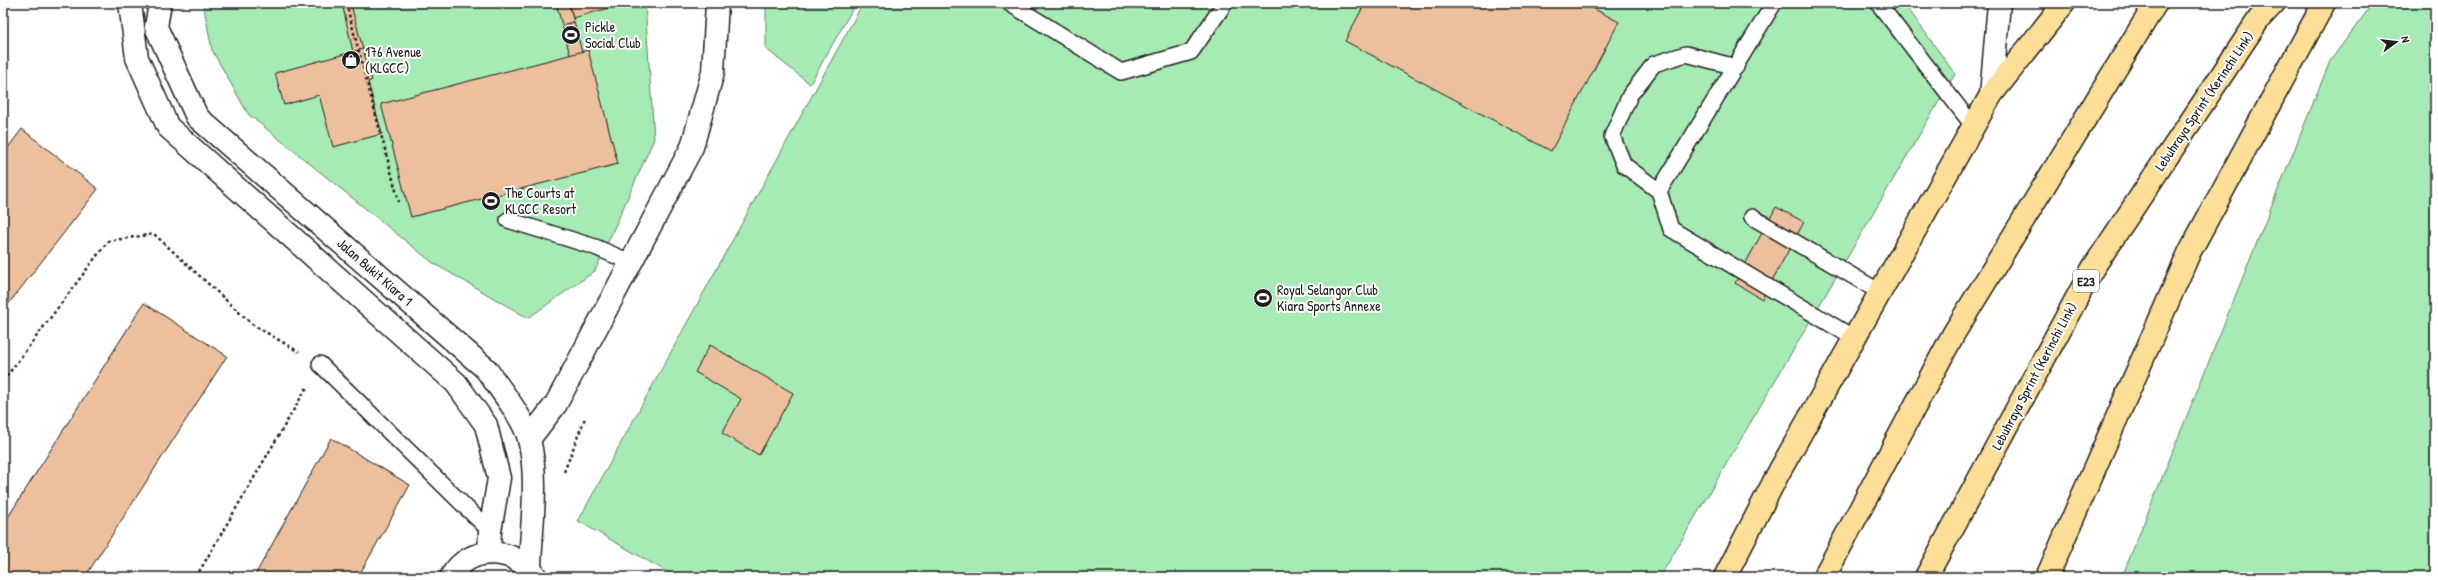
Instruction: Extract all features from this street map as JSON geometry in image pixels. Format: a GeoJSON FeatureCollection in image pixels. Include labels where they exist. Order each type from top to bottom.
{"type":"FeatureCollection","features":[{"type":"Feature","properties":{"kind":"highway"},"geometry":{"type":"LineString","coordinates":[[1725,577],[1779,472],[1991,95],[2064,3]]}},
{"type":"Feature","properties":{"kind":"highway"},"geometry":{"type":"LineString","coordinates":[[1824,577],[1954,334],[2156,3]]}},
{"type":"Feature","properties":{"kind":"highway","name":"Lebuhraya Sprint (Kerinchi Link)"},"geometry":{"type":"LineString","coordinates":[[1926,577],[2093,268],[2259,19],[2274,3]]}},
{"type":"Feature","properties":{"kind":"highway"},"geometry":{"type":"LineString","coordinates":[[2047,577],[2190,251],[2324,3]]}},
{"type":"Feature","properties":{"kind":"street","name":"Jalan Bukit Kiara 1"},"geometry":{"type":"LineString","coordinates":[[130,3],[137,58],[168,127],[456,383],[486,425],[499,478],[490,531],[489,553]]}},
{"type":"Feature","properties":{"kind":"street","name":"Jalan Bukit Kiara 1"},"geometry":{"type":"LineString","coordinates":[[160,3],[156,26],[197,117],[486,369],[508,400],[528,439],[533,476],[534,572]]}},
{"type":"Feature","properties":{"kind":"street"},"geometry":{"type":"LineString","coordinates":[[528,439],[556,404],[692,147],[712,72],[717,3]]}},
{"type":"Feature","properties":{"kind":"street"},"geometry":{"type":"LineString","coordinates":[[1991,95],[1999,3]]}},
{"type":"Feature","properties":{"kind":"street"},"geometry":{"type":"LineString","coordinates":[[451,577],[462,564],[475,556],[489,553],[504,554],[518,559],[534,572]]}},
{"type":"Feature","properties":{"kind":"lane"},"geometry":{"type":"LineString","coordinates":[[1009,3],[1120,72],[1191,52],[1224,3]]}},
{"type":"Feature","properties":{"kind":"lane"},"geometry":{"type":"LineString","coordinates":[[1659,191],[1774,3]]}},
{"type":"Feature","properties":{"kind":"lane"},"geometry":{"type":"LineString","coordinates":[[1878,3],[1974,127]]}},
{"type":"Feature","properties":{"kind":"lane"},"geometry":{"type":"LineString","coordinates":[[1736,67],[1686,54],[1654,64],[1630,95],[1612,136],[1624,165],[1659,191],[1671,228],[1854,338]]}},
{"type":"Feature","properties":{"kind":"lane"},"geometry":{"type":"LineString","coordinates":[[1752,217],[1880,292]]}},
{"type":"Feature","properties":{"kind":"lane"},"geometry":{"type":"LineString","coordinates":[[508,220],[595,247],[630,262]]}},
{"type":"Feature","properties":{"kind":"lane"},"geometry":{"type":"LineString","coordinates":[[320,364],[490,531]]}},
{"type":"Feature","properties":{"kind":"path"},"geometry":{"type":"LineString","coordinates":[[346,3],[399,202]]}},
{"type":"Feature","properties":{"kind":"path"},"geometry":{"type":"LineString","coordinates":[[3,381],[108,241],[154,234],[252,324],[320,364],[196,577]]}},
{"type":"Feature","properties":{"kind":"path"},"geometry":{"type":"LineString","coordinates":[[564,474],[585,418]]}},
{"type":"Feature","properties":{"kind":"green space","name":"The Courts at KLGCC Resort"},"geometry":{"type":"Polygon","coordinates":[[[203,3],[645,3],[654,139],[595,271],[528,318],[433,263],[248,114],[212,50],[203,3]]]}},
{"type":"Feature","properties":{"kind":"green space"},"geometry":{"type":"Polygon","coordinates":[[[766,3],[856,3],[810,84],[766,49],[766,3]]]}},
{"type":"Feature","properties":{"kind":"green space","name":"Royal Selangor Club Kiara Sports Annexe"},"geometry":{"type":"Polygon","coordinates":[[[863,3],[1904,3],[1955,74],[1660,577],[676,577],[578,521],[863,3]]]}},
{"type":"Feature","properties":{"kind":"green space"},"geometry":{"type":"Polygon","coordinates":[[[2373,3],[2435,3],[2435,577],[2122,577],[2330,61],[2373,3]]]}},
{"type":"Feature","properties":{"kind":"building"},"geometry":{"type":"Polygon","coordinates":[[[342,3],[360,3],[351,5],[363,49],[353,52],[342,3]]]}},
{"type":"Feature","properties":{"kind":"building"},"geometry":{"type":"Polygon","coordinates":[[[556,3],[569,3],[574,22],[562,25],[556,3]]]}},
{"type":"Feature","properties":{"kind":"building"},"geometry":{"type":"Polygon","coordinates":[[[569,3],[643,3],[616,6],[573,18],[569,3]]]}},
{"type":"Feature","properties":{"kind":"building"},"geometry":{"type":"Polygon","coordinates":[[[1365,3],[1583,3],[1619,22],[1551,151],[1345,41],[1365,3]]]}},
{"type":"Feature","properties":{"kind":"building"},"geometry":{"type":"Polygon","coordinates":[[[574,22],[582,52],[570,55],[562,25],[574,22]]]}},
{"type":"Feature","properties":{"kind":"building"},"geometry":{"type":"Polygon","coordinates":[[[363,49],[372,80],[368,82],[382,134],[333,147],[319,95],[284,105],[275,73],[363,49]]]}},
{"type":"Feature","properties":{"kind":"building"},"geometry":{"type":"Polygon","coordinates":[[[588,50],[618,164],[411,217],[381,104],[588,50]]]}},
{"type":"Feature","properties":{"kind":"building"},"geometry":{"type":"Polygon","coordinates":[[[22,129],[98,189],[3,311],[3,154],[22,129]]]}},
{"type":"Feature","properties":{"kind":"building"},"geometry":{"type":"Polygon","coordinates":[[[1776,207],[1804,222],[1762,299],[1735,283],[1776,207]]]}},
{"type":"Feature","properties":{"kind":"building"},"geometry":{"type":"Polygon","coordinates":[[[144,303],[227,356],[85,577],[3,577],[3,525],[144,303]]]}},
{"type":"Feature","properties":{"kind":"building"},"geometry":{"type":"Polygon","coordinates":[[[710,345],[793,393],[759,455],[722,433],[741,399],[695,372],[710,345]]]}},
{"type":"Feature","properties":{"kind":"building"},"geometry":{"type":"Polygon","coordinates":[[[331,438],[410,485],[358,577],[254,577],[331,438]]]}},
{"type":"Feature","properties":{"kind":"place","name":"Pickle Social Club"},"geometry":{"type":"Point","coordinates":[571,35]}},
{"type":"Feature","properties":{"kind":"place","name":"176 Avenue (KLGCC)"},"geometry":{"type":"Point","coordinates":[351,60]}},
{"type":"Feature","properties":{"kind":"place","name":"The Courts at KLGCC Resort"},"geometry":{"type":"Point","coordinates":[491,201]}},
{"type":"Feature","properties":{"kind":"place","name":"Royal Selangor Club Kiara Sports Annexe"},"geometry":{"type":"Point","coordinates":[1263,298]}}]}
